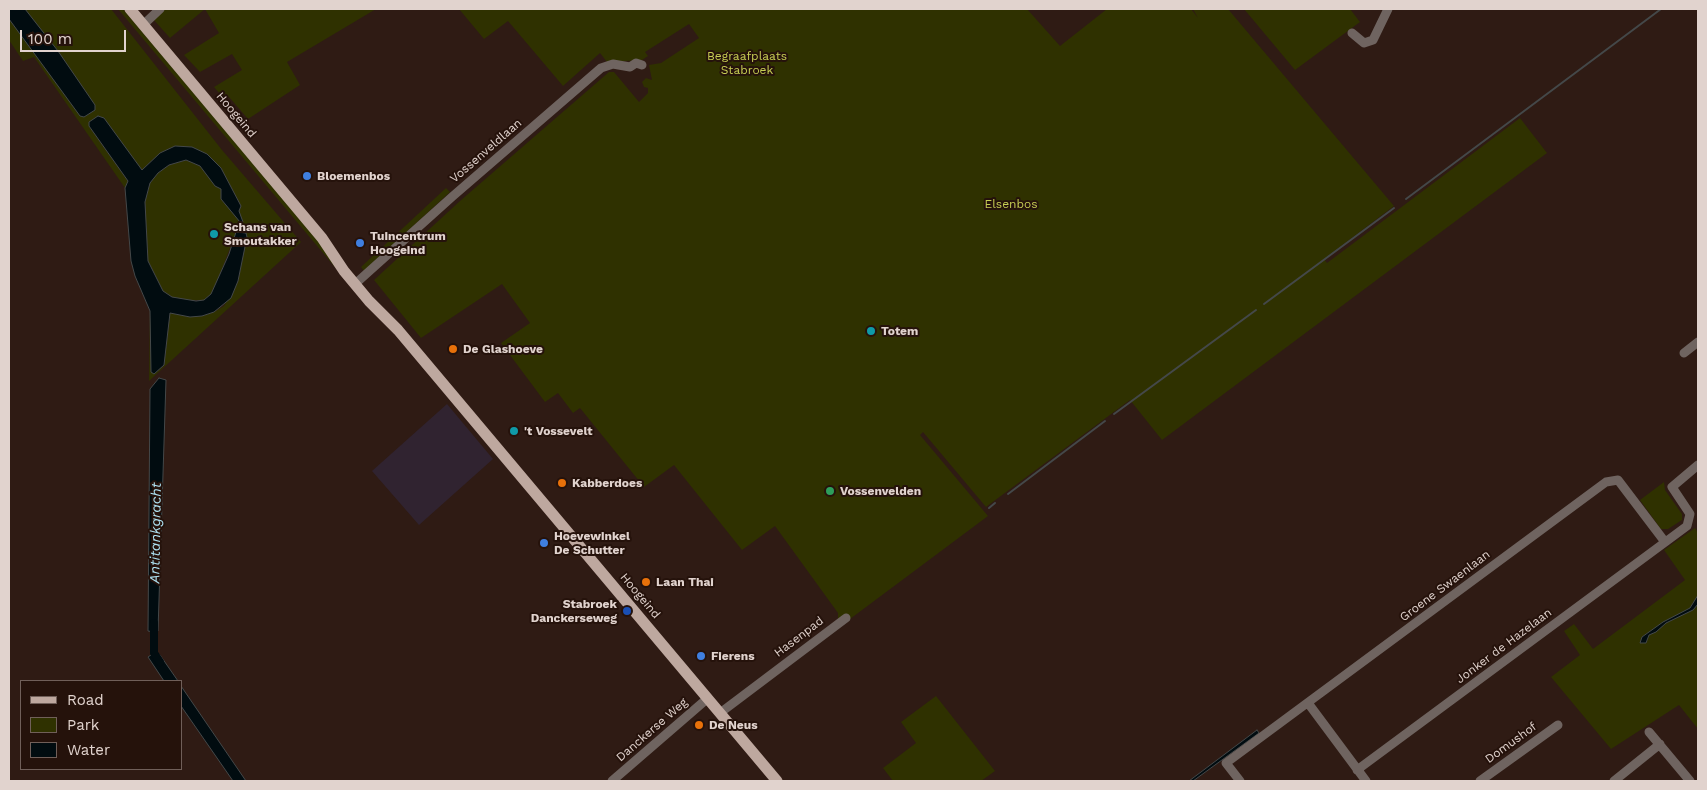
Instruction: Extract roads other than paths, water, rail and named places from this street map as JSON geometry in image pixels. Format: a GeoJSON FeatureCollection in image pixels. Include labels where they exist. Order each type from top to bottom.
{"type":"FeatureCollection","features":[{"type":"Feature","properties":{"kind":"main road","name":"Hoogeind"},"geometry":{"type":"LineString","coordinates":[[130,9],[322,238],[333,256],[358,282],[369,301],[385,314],[777,781]]}},
{"type":"Feature","properties":{"kind":"street"},"geometry":{"type":"LineString","coordinates":[[143,24],[160,9]]}},
{"type":"Feature","properties":{"kind":"street"},"geometry":{"type":"LineString","coordinates":[[1352,33],[1364,43],[1373,40],[1388,9]]}},
{"type":"Feature","properties":{"kind":"street","name":"Vossenveldlaan"},"geometry":{"type":"LineString","coordinates":[[358,282],[601,68],[613,64],[630,67],[636,63],[642,65]]}},
{"type":"Feature","properties":{"kind":"street"},"geometry":{"type":"LineString","coordinates":[[1684,353],[1698,342]]}},
{"type":"Feature","properties":{"kind":"street","name":"Jonker de Hazelaan"},"geometry":{"type":"LineString","coordinates":[[1357,770],[1687,526],[1690,520],[1687,509],[1674,491],[1673,484],[1698,465]]}},
{"type":"Feature","properties":{"kind":"street","name":"Groene Swaenlaan"},"geometry":{"type":"LineString","coordinates":[[1240,781],[1226,763],[1611,480],[1618,480],[1665,542]]}},
{"type":"Feature","properties":{"kind":"street","name":"Hasenpad"},"geometry":{"type":"LineString","coordinates":[[720,713],[846,618]]}},
{"type":"Feature","properties":{"kind":"street","name":"Danckerse Weg"},"geometry":{"type":"LineString","coordinates":[[612,781],[708,698]]}},
{"type":"Feature","properties":{"kind":"street"},"geometry":{"type":"LineString","coordinates":[[1308,703],[1366,781]]}},
{"type":"Feature","properties":{"kind":"street","name":"Domushof"},"geometry":{"type":"LineString","coordinates":[[1480,781],[1558,725]]}},
{"type":"Feature","properties":{"kind":"street"},"geometry":{"type":"LineString","coordinates":[[1649,732],[1690,781]]}},
{"type":"Feature","properties":{"kind":"street"},"geometry":{"type":"LineString","coordinates":[[1614,781],[1660,744]]}},
{"type":"Feature","properties":{"kind":"water"},"geometry":{"type":"Polygon","coordinates":[[[9,9],[25,9],[58,51],[95,105],[95,110],[84,117],[80,116],[9,19],[9,9]]]}},
{"type":"Feature","properties":{"kind":"water"},"geometry":{"type":"Polygon","coordinates":[[[98,116],[104,118],[142,170],[160,153],[175,146],[192,147],[207,154],[221,168],[241,206],[239,211],[243,222],[240,222],[221,199],[221,189],[215,186],[200,166],[186,160],[169,165],[158,173],[150,183],[145,202],[148,261],[163,291],[172,297],[196,301],[204,300],[211,294],[229,254],[236,232],[246,233],[247,237],[238,281],[231,298],[214,312],[202,316],[190,317],[170,313],[164,365],[154,374],[151,372],[150,311],[135,276],[131,261],[125,188],[128,181],[89,126],[89,122],[98,116]]]}},
{"type":"Feature","properties":{"kind":"water"},"geometry":{"type":"Polygon","coordinates":[[[159,378],[166,380],[158,631],[154,632],[148,631],[150,389],[159,378]]]}},
{"type":"Feature","properties":{"kind":"water"},"geometry":{"type":"Polygon","coordinates":[[[1698,595],[1698,604],[1693,610],[1666,623],[1656,632],[1649,635],[1646,643],[1640,643],[1642,637],[1663,622],[1690,608],[1698,595]]]}},
{"type":"Feature","properties":{"kind":"water"},"geometry":{"type":"Polygon","coordinates":[[[154,653],[160,655],[177,680],[163,680],[148,657],[154,653]]]}},
{"type":"Feature","properties":{"kind":"water"},"geometry":{"type":"Polygon","coordinates":[[[182,687],[246,781],[233,781],[182,707],[182,687]]]}},
{"type":"Feature","properties":{"kind":"water"},"geometry":{"type":"Polygon","coordinates":[[[1257,730],[1259,733],[1193,781],[1189,781],[1257,730]]]}},
{"type":"Feature","properties":{"kind":"waterway"},"geometry":{"type":"LineString","coordinates":[[1406,199],[1661,9]]}},
{"type":"Feature","properties":{"kind":"waterway"},"geometry":{"type":"LineString","coordinates":[[1264,304],[1394,208]]}},
{"type":"Feature","properties":{"kind":"waterway"},"geometry":{"type":"LineString","coordinates":[[1114,414],[1256,310]]}},
{"type":"Feature","properties":{"kind":"waterway"},"geometry":{"type":"LineString","coordinates":[[1008,494],[1105,421]]}},
{"type":"Feature","properties":{"kind":"waterway"},"geometry":{"type":"LineString","coordinates":[[989,508],[995,503]]}},
{"type":"Feature","properties":{"kind":"waterway","name":"Antitankgracht"},"geometry":{"type":"LineString","coordinates":[[154,623],[154,653],[160,662]]}},
{"type":"Feature","properties":{"kind":"place","name":"Bloemenbos"},"geometry":{"type":"Point","coordinates":[307,176]}},
{"type":"Feature","properties":{"kind":"place","name":"Schans van Smoutakker"},"geometry":{"type":"Point","coordinates":[214,234]}},
{"type":"Feature","properties":{"kind":"place","name":"Tuincentrum Hoogeind"},"geometry":{"type":"Point","coordinates":[360,243]}},
{"type":"Feature","properties":{"kind":"place","name":"Totem"},"geometry":{"type":"Point","coordinates":[871,331]}},
{"type":"Feature","properties":{"kind":"place","name":"De Glashoeve"},"geometry":{"type":"Point","coordinates":[453,349]}},
{"type":"Feature","properties":{"kind":"place","name":"'t Vossevelt"},"geometry":{"type":"Point","coordinates":[514,431]}},
{"type":"Feature","properties":{"kind":"place","name":"Kabberdoes"},"geometry":{"type":"Point","coordinates":[562,483]}},
{"type":"Feature","properties":{"kind":"place","name":"Vossenvelden"},"geometry":{"type":"Point","coordinates":[830,491]}},
{"type":"Feature","properties":{"kind":"place","name":"Hoevewinkel De Schutter"},"geometry":{"type":"Point","coordinates":[544,543]}},
{"type":"Feature","properties":{"kind":"place","name":"Laan Thai"},"geometry":{"type":"Point","coordinates":[646,582]}},
{"type":"Feature","properties":{"kind":"place","name":"Stabroek Danckerseweg"},"geometry":{"type":"Point","coordinates":[627,611]}},
{"type":"Feature","properties":{"kind":"place","name":"Fierens"},"geometry":{"type":"Point","coordinates":[701,656]}},
{"type":"Feature","properties":{"kind":"place","name":"De Neus"},"geometry":{"type":"Point","coordinates":[699,725]}},
{"type":"Feature","properties":{"kind":"park label","name":"Begraafplaats Stabroek"},"geometry":{"type":"Point","coordinates":[747,63]}},
{"type":"Feature","properties":{"kind":"park label","name":"Elsenbos"},"geometry":{"type":"Point","coordinates":[1011,204]}}]}
